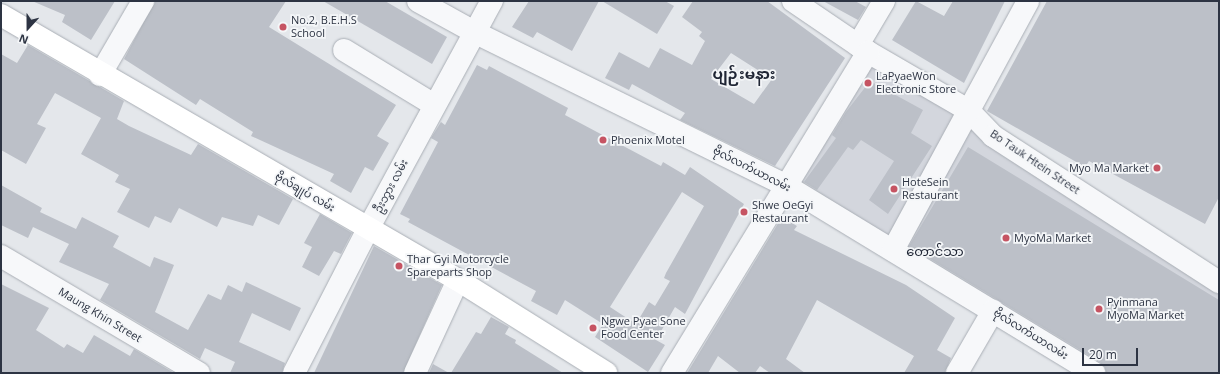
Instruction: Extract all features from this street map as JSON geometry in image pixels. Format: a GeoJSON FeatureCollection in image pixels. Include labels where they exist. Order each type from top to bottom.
{"type":"FeatureCollection","features":[{"type":"Feature","properties":{"kind":"main road","name":"ဗိုလ်ချုပ် လမ်း"},"geometry":{"type":"LineString","coordinates":[[1,15],[100,75],[458,280],[606,373]]}},
{"type":"Feature","properties":{"kind":"street"},"geometry":{"type":"LineString","coordinates":[[100,75],[143,1]]}},
{"type":"Feature","properties":{"kind":"street","name":"ဗိုလ်လက်ယာလမ်း"},"geometry":{"type":"LineString","coordinates":[[418,1],[476,33],[785,185],[1094,373]]}},
{"type":"Feature","properties":{"kind":"street","name":"ဦးဘွား လမ်း"},"geometry":{"type":"LineString","coordinates":[[294,373],[434,105],[476,33],[492,1]]}},
{"type":"Feature","properties":{"kind":"street","name":"Bo Tauk Htein Street"},"geometry":{"type":"LineString","coordinates":[[793,1],[863,48],[968,110],[993,136],[1219,282]]}},
{"type":"Feature","properties":{"kind":"street"},"geometry":{"type":"LineString","coordinates":[[672,373],[785,185],[863,48],[884,1]]}},
{"type":"Feature","properties":{"kind":"street"},"geometry":{"type":"LineString","coordinates":[[893,250],[1028,1]]}},
{"type":"Feature","properties":{"kind":"street"},"geometry":{"type":"LineString","coordinates":[[344,50],[434,105]]}},
{"type":"Feature","properties":{"kind":"street","name":"Maung Khin Street"},"geometry":{"type":"LineString","coordinates":[[1,256],[199,373]]}},
{"type":"Feature","properties":{"kind":"street"},"geometry":{"type":"LineString","coordinates":[[415,373],[458,280]]}},
{"type":"Feature","properties":{"kind":"street"},"geometry":{"type":"LineString","coordinates":[[957,373],[993,311]]}},
{"type":"Feature","properties":{"kind":"shaded area","name":"MyoMa Market"},"geometry":{"type":"Polygon","coordinates":[[[868,52],[1219,290],[1219,373],[1092,373],[785,185],[868,52]]]}},
{"type":"Feature","properties":{"kind":"building"},"geometry":{"type":"Polygon","coordinates":[[[32,1],[115,1],[91,40],[62,22],[65,15],[32,1]]]}},
{"type":"Feature","properties":{"kind":"building"},"geometry":{"type":"Polygon","coordinates":[[[155,1],[286,1],[269,27],[396,105],[377,136],[389,143],[373,171],[365,167],[351,193],[330,181],[334,174],[251,136],[253,132],[200,99],[196,105],[124,59],[155,1]]]}},
{"type":"Feature","properties":{"kind":"building"},"geometry":{"type":"Polygon","coordinates":[[[323,1],[385,1],[447,37],[432,64],[323,1]]]}},
{"type":"Feature","properties":{"kind":"building"},"geometry":{"type":"Polygon","coordinates":[[[529,1],[599,1],[572,51],[537,32],[533,38],[512,27],[529,1]]]}},
{"type":"Feature","properties":{"kind":"building"},"geometry":{"type":"Polygon","coordinates":[[[602,1],[665,1],[674,6],[657,34],[602,1]]]}},
{"type":"Feature","properties":{"kind":"building"},"geometry":{"type":"Polygon","coordinates":[[[693,1],[767,1],[845,58],[775,166],[680,120],[685,113],[632,84],[629,90],[605,78],[619,52],[649,68],[660,48],[692,65],[705,41],[699,36],[702,32],[682,17],[693,1]],[[731,53],[711,79],[754,104],[772,79],[731,53]]]}},
{"type":"Feature","properties":{"kind":"building"},"geometry":{"type":"Polygon","coordinates":[[[823,1],[855,1],[866,7],[858,20],[823,1]]]}},
{"type":"Feature","properties":{"kind":"building"},"geometry":{"type":"Polygon","coordinates":[[[916,1],[944,16],[953,1],[1005,1],[964,83],[892,40],[916,1]]]}},
{"type":"Feature","properties":{"kind":"building","name":"Myo Ma Market"},"geometry":{"type":"Polygon","coordinates":[[[1047,1],[1219,1],[1219,197],[1205,224],[1089,161],[1085,167],[987,111],[1047,1]]]}},
{"type":"Feature","properties":{"kind":"building"},"geometry":{"type":"Polygon","coordinates":[[[28,45],[124,101],[117,119],[129,126],[191,155],[198,144],[293,199],[279,225],[258,215],[253,226],[222,217],[217,227],[179,208],[171,223],[155,216],[149,228],[117,212],[130,189],[115,182],[119,175],[81,154],[101,118],[55,93],[37,124],[46,128],[26,164],[1,150],[1,54],[17,63],[28,45]]]}},
{"type":"Feature","properties":{"kind":"building"},"geometry":{"type":"Polygon","coordinates":[[[477,65],[487,70],[489,66],[568,108],[565,115],[661,166],[663,162],[685,175],[690,167],[744,204],[685,314],[675,307],[656,340],[665,345],[648,372],[595,337],[603,324],[565,300],[557,315],[531,301],[536,291],[408,222],[410,219],[400,214],[438,142],[431,138],[441,122],[445,125],[477,65]],[[682,192],[610,307],[636,324],[649,302],[655,306],[670,281],[664,278],[666,273],[704,206],[682,192]]]}},
{"type":"Feature","properties":{"kind":"building"},"geometry":{"type":"Polygon","coordinates":[[[870,81],[923,110],[911,133],[932,146],[888,214],[869,200],[894,161],[861,140],[853,150],[848,147],[817,190],[804,182],[836,138],[832,135],[846,112],[870,81]]]}},
{"type":"Feature","properties":{"kind":"building"},"geometry":{"type":"Polygon","coordinates":[[[968,147],[1219,300],[1219,373],[1106,373],[1100,362],[909,246],[968,147]]]}},
{"type":"Feature","properties":{"kind":"building"},"geometry":{"type":"Polygon","coordinates":[[[1,185],[42,208],[40,212],[76,229],[82,217],[119,236],[113,247],[150,267],[154,257],[174,265],[155,312],[188,330],[208,294],[221,300],[228,285],[242,292],[246,282],[301,308],[290,331],[252,313],[239,342],[285,363],[282,373],[230,373],[235,362],[205,348],[200,359],[100,300],[109,284],[59,262],[69,244],[33,227],[28,238],[1,225],[1,185]]]}},
{"type":"Feature","properties":{"kind":"building"},"geometry":{"type":"Polygon","coordinates":[[[320,214],[352,233],[341,254],[334,251],[319,276],[302,267],[312,247],[304,243],[320,214]]]}},
{"type":"Feature","properties":{"kind":"building"},"geometry":{"type":"Polygon","coordinates":[[[782,217],[797,226],[794,230],[906,285],[955,318],[937,350],[951,358],[945,373],[904,373],[914,356],[817,300],[786,359],[805,373],[770,373],[760,366],[755,373],[740,373],[718,356],[708,373],[687,373],[782,217]]]}},
{"type":"Feature","properties":{"kind":"building"},"geometry":{"type":"Polygon","coordinates":[[[374,246],[442,285],[403,373],[314,373],[374,246]]]}},
{"type":"Feature","properties":{"kind":"building"},"geometry":{"type":"Polygon","coordinates":[[[1,284],[49,308],[36,330],[64,348],[67,344],[83,353],[94,335],[130,356],[134,349],[174,373],[1,373],[1,284]]]}},
{"type":"Feature","properties":{"kind":"building"},"geometry":{"type":"Polygon","coordinates":[[[491,317],[509,327],[505,334],[516,340],[515,343],[563,373],[451,373],[476,332],[481,334],[491,317]]]}},
{"type":"Feature","properties":{"kind":"building"},"geometry":{"type":"Polygon","coordinates":[[[433,364],[449,373],[429,373],[433,364]]]}},
{"type":"Feature","properties":{"kind":"place","name":"No.2, B.E.H.S School"},"geometry":{"type":"Point","coordinates":[283,27]}},
{"type":"Feature","properties":{"kind":"place","name":"LaPyaeWon Electronic Store"},"geometry":{"type":"Point","coordinates":[868,83]}},
{"type":"Feature","properties":{"kind":"place","name":"Phoenix Motel"},"geometry":{"type":"Point","coordinates":[603,140]}},
{"type":"Feature","properties":{"kind":"place","name":"Myo Ma Market"},"geometry":{"type":"Point","coordinates":[1157,168]}},
{"type":"Feature","properties":{"kind":"place","name":"HoteSein Restaurant"},"geometry":{"type":"Point","coordinates":[894,189]}},
{"type":"Feature","properties":{"kind":"place","name":"Shwe OeGyi Restaurant"},"geometry":{"type":"Point","coordinates":[744,212]}},
{"type":"Feature","properties":{"kind":"place","name":"MyoMa Market"},"geometry":{"type":"Point","coordinates":[1006,238]}},
{"type":"Feature","properties":{"kind":"place","name":"Thar Gyi Motorcycle Spareparts Shop"},"geometry":{"type":"Point","coordinates":[399,266]}},
{"type":"Feature","properties":{"kind":"place","name":"Pyinmana MyoMa Market"},"geometry":{"type":"Point","coordinates":[1099,309]}},
{"type":"Feature","properties":{"kind":"place","name":"Ngwe Pyae Sone Food Center"},"geometry":{"type":"Point","coordinates":[593,328]}},
{"type":"Feature","properties":{"kind":"district","name":"ပျဉ်းမနား"},"geometry":{"type":"Point","coordinates":[744,74]}},
{"type":"Feature","properties":{"kind":"district","name":"တောင်သာ"},"geometry":{"type":"Point","coordinates":[935,251]}}]}
